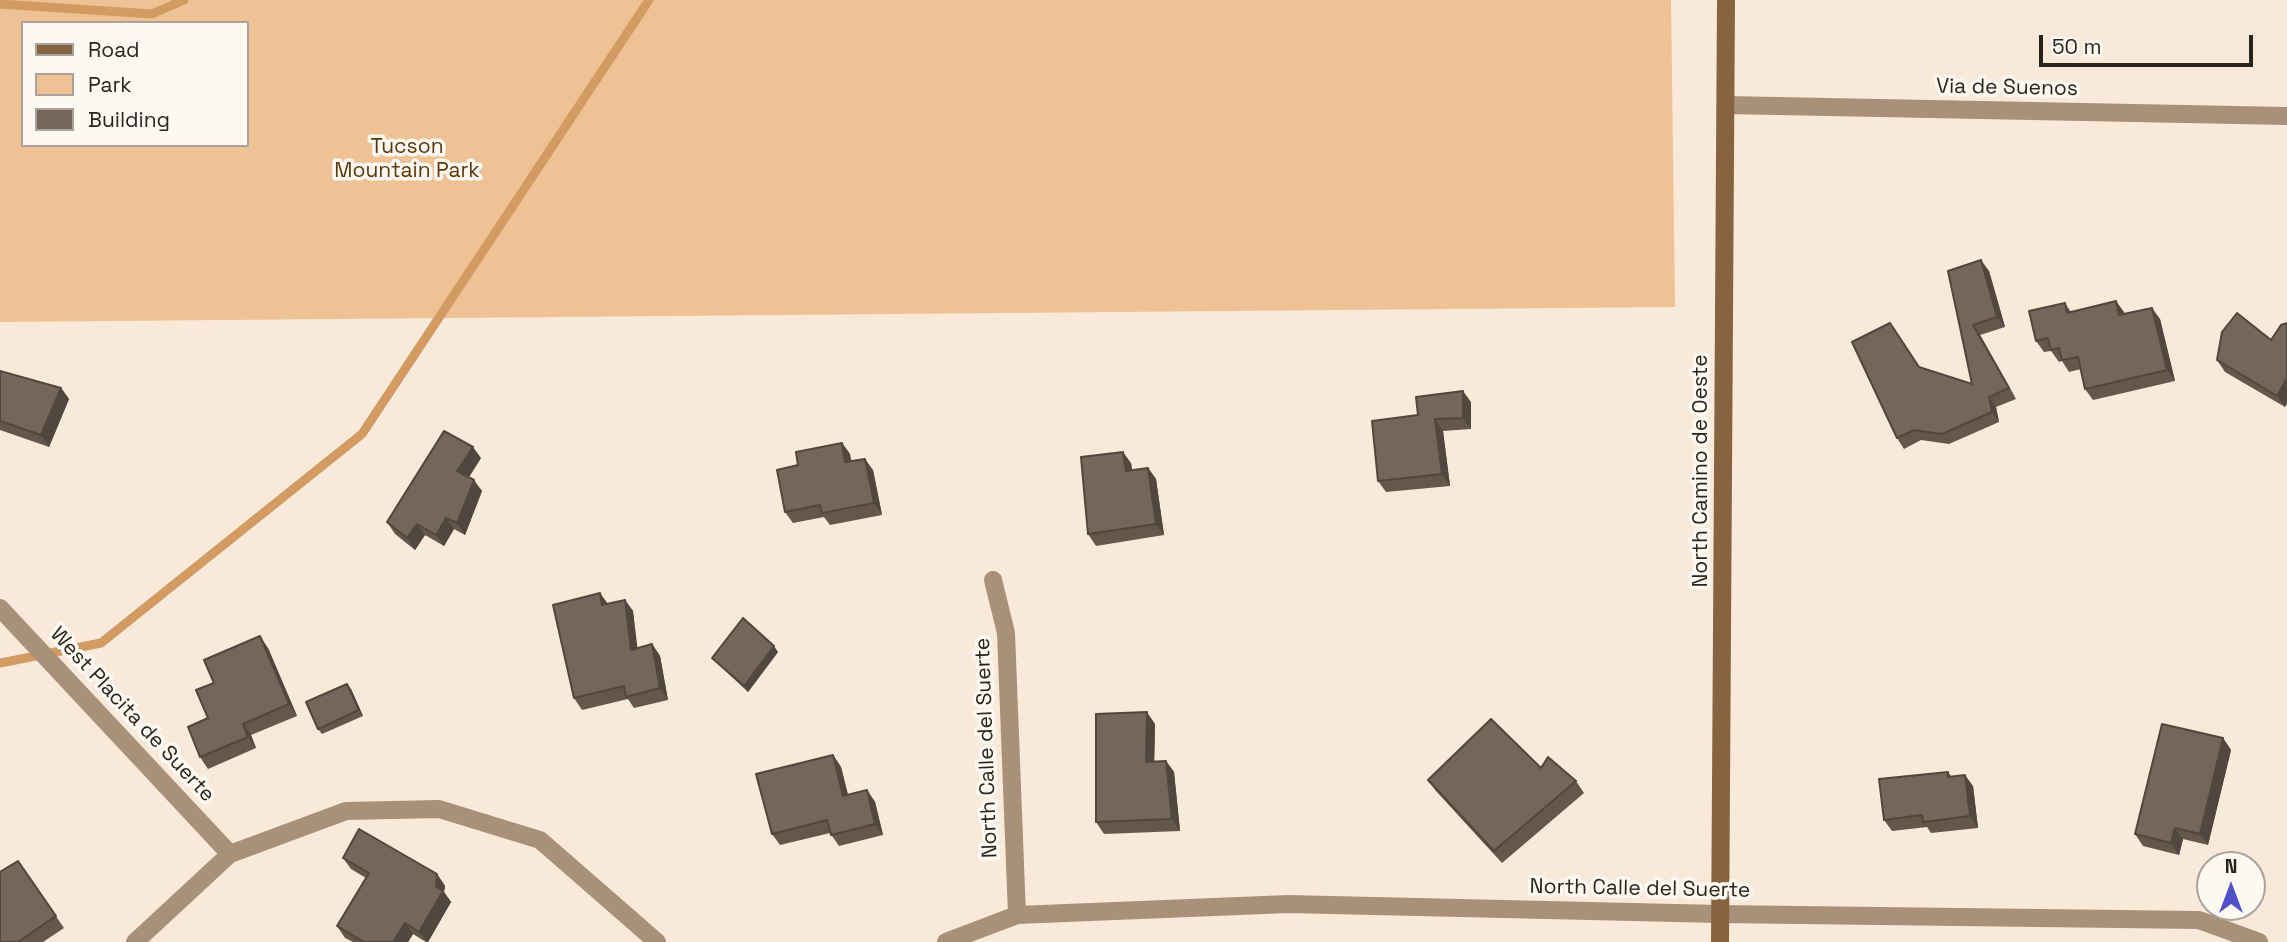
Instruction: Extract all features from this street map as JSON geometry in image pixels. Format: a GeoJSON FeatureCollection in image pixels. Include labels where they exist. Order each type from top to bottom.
{"type":"FeatureCollection","features":[{"type":"Feature","properties":{"kind":"street","name":"North Camino de Oeste"},"geometry":{"type":"LineString","coordinates":[[1720,942],[1726,0]]}},
{"type":"Feature","properties":{"kind":"street","name":"Via de Suenos"},"geometry":{"type":"LineString","coordinates":[[1726,105],[2287,116]]}},
{"type":"Feature","properties":{"kind":"street","name":"North Calle del Suerte"},"geometry":{"type":"LineString","coordinates":[[993,580],[1006,633],[1017,915]]}},
{"type":"Feature","properties":{"kind":"street","name":"West Placita de Suerte"},"geometry":{"type":"LineString","coordinates":[[0,607],[230,854]]}},
{"type":"Feature","properties":{"kind":"street"},"geometry":{"type":"LineString","coordinates":[[135,942],[230,854],[346,811],[439,809],[540,840],[657,942]]}},
{"type":"Feature","properties":{"kind":"street","name":"North Calle del Suerte"},"geometry":{"type":"LineString","coordinates":[[946,942],[1017,915],[1287,904],[1719,914],[2199,920],[2259,942]]}},
{"type":"Feature","properties":{"kind":"green space","name":"Tucson Mountain Park"},"geometry":{"type":"Polygon","coordinates":[[[0,0],[1671,0],[1675,307],[0,322],[0,0]]]}},
{"type":"Feature","properties":{"kind":"building"},"geometry":{"type":"Polygon","coordinates":[[[1981,260],[1997,317],[1973,325],[2009,388],[1989,397],[1992,412],[1942,434],[1914,430],[1897,438],[1852,342],[1890,323],[1919,367],[1972,384],[1948,271],[1981,260]]]}},
{"type":"Feature","properties":{"kind":"building"},"geometry":{"type":"Polygon","coordinates":[[[2116,301],[2119,315],[2152,308],[2167,370],[2085,389],[2078,357],[2062,360],[2059,348],[2051,350],[2048,338],[2036,341],[2029,311],[2065,303],[2067,313],[2116,301]]]}},
{"type":"Feature","properties":{"kind":"building"},"geometry":{"type":"Polygon","coordinates":[[[2237,313],[2271,340],[2281,325],[2287,323],[2287,378],[2277,396],[2217,360],[2222,332],[2237,313]]]}},
{"type":"Feature","properties":{"kind":"building"},"geometry":{"type":"Polygon","coordinates":[[[0,371],[61,388],[41,435],[0,421],[0,371]]]}},
{"type":"Feature","properties":{"kind":"building"},"geometry":{"type":"Polygon","coordinates":[[[1463,391],[1463,418],[1435,419],[1442,474],[1378,481],[1372,421],[1418,415],[1416,397],[1463,391]]]}},
{"type":"Feature","properties":{"kind":"building"},"geometry":{"type":"Polygon","coordinates":[[[444,431],[473,447],[457,471],[474,480],[457,523],[446,518],[436,535],[417,524],[407,538],[387,522],[444,431]]]}},
{"type":"Feature","properties":{"kind":"building"},"geometry":{"type":"Polygon","coordinates":[[[842,443],[845,462],[865,459],[874,503],[822,513],[820,505],[785,512],[777,470],[798,465],[796,452],[842,443]]]}},
{"type":"Feature","properties":{"kind":"building"},"geometry":{"type":"Polygon","coordinates":[[[1123,452],[1126,471],[1148,468],[1156,524],[1088,534],[1081,457],[1123,452]]]}},
{"type":"Feature","properties":{"kind":"building"},"geometry":{"type":"Polygon","coordinates":[[[600,593],[602,605],[625,600],[631,650],[652,644],[660,688],[626,697],[624,686],[574,698],[553,605],[600,593]]]}},
{"type":"Feature","properties":{"kind":"building"},"geometry":{"type":"Polygon","coordinates":[[[743,618],[774,646],[744,686],[712,658],[743,618]]]}},
{"type":"Feature","properties":{"kind":"building"},"geometry":{"type":"Polygon","coordinates":[[[260,636],[289,704],[243,724],[248,737],[200,757],[188,727],[208,718],[196,690],[214,683],[204,660],[260,636]]]}},
{"type":"Feature","properties":{"kind":"building"},"geometry":{"type":"Polygon","coordinates":[[[347,684],[359,710],[318,729],[306,702],[347,684]]]}},
{"type":"Feature","properties":{"kind":"building"},"geometry":{"type":"Polygon","coordinates":[[[1147,712],[1146,762],[1166,761],[1172,819],[1096,822],[1096,714],[1147,712]]]}},
{"type":"Feature","properties":{"kind":"building"},"geometry":{"type":"Polygon","coordinates":[[[1491,719],[1541,768],[1548,757],[1576,781],[1494,851],[1428,780],[1491,719]]]}},
{"type":"Feature","properties":{"kind":"building"},"geometry":{"type":"Polygon","coordinates":[[[2162,724],[2223,738],[2200,834],[2175,828],[2171,843],[2135,834],[2162,724]]]}},
{"type":"Feature","properties":{"kind":"building"},"geometry":{"type":"Polygon","coordinates":[[[833,755],[843,796],[867,790],[875,824],[831,835],[827,820],[772,834],[756,774],[833,755]]]}},
{"type":"Feature","properties":{"kind":"building"},"geometry":{"type":"Polygon","coordinates":[[[1948,772],[1948,777],[1965,775],[1970,816],[1923,822],[1922,815],[1884,820],[1879,779],[1948,772]]]}},
{"type":"Feature","properties":{"kind":"building"},"geometry":{"type":"Polygon","coordinates":[[[359,829],[437,874],[436,887],[443,891],[419,932],[405,923],[393,942],[364,942],[337,926],[369,873],[343,858],[359,829]]]}},
{"type":"Feature","properties":{"kind":"building"},"geometry":{"type":"Polygon","coordinates":[[[18,861],[56,916],[18,942],[0,942],[0,872],[18,861]]]}},
{"type":"Feature","properties":{"kind":"waterway"},"geometry":{"type":"LineString","coordinates":[[0,4],[152,14],[184,0]]}},
{"type":"Feature","properties":{"kind":"waterway"},"geometry":{"type":"LineString","coordinates":[[0,663],[101,643],[362,434],[649,0]]}}]}
